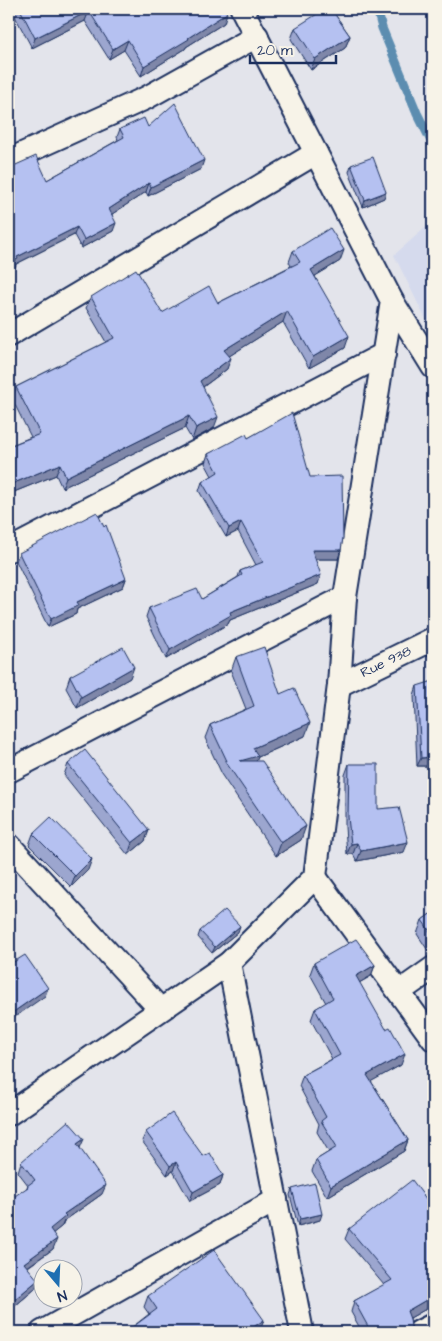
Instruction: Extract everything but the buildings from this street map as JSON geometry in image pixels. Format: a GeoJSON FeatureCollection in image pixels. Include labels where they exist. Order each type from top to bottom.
{"type":"FeatureCollection","features":[{"type":"Feature","properties":{"kind":"street"},"geometry":{"type":"LineString","coordinates":[[242,9],[392,301],[433,366]]}},
{"type":"Feature","properties":{"kind":"street"},"geometry":{"type":"LineString","coordinates":[[9,160],[146,98],[257,36]]}},
{"type":"Feature","properties":{"kind":"street"},"geometry":{"type":"LineString","coordinates":[[9,335],[316,153]]}},
{"type":"Feature","properties":{"kind":"street"},"geometry":{"type":"LineString","coordinates":[[9,1114],[228,963],[315,877],[339,686],[345,598],[392,301]]}},
{"type":"Feature","properties":{"kind":"street"},"geometry":{"type":"LineString","coordinates":[[9,550],[384,354]]}},
{"type":"Feature","properties":{"kind":"street"},"geometry":{"type":"LineString","coordinates":[[9,770],[345,598]]}},
{"type":"Feature","properties":{"kind":"street","name":"Rue 938"},"geometry":{"type":"LineString","coordinates":[[339,686],[433,639]]}},
{"type":"Feature","properties":{"kind":"street"},"geometry":{"type":"LineString","coordinates":[[9,846],[160,1009]]}},
{"type":"Feature","properties":{"kind":"street"},"geometry":{"type":"LineString","coordinates":[[315,877],[433,1039]]}},
{"type":"Feature","properties":{"kind":"street"},"geometry":{"type":"LineString","coordinates":[[228,963],[302,1332]]}},
{"type":"Feature","properties":{"kind":"street"},"geometry":{"type":"LineString","coordinates":[[399,992],[433,968]]}},
{"type":"Feature","properties":{"kind":"street"},"geometry":{"type":"LineString","coordinates":[[42,1332],[276,1200]]}},
{"type":"Feature","properties":{"kind":"street"},"geometry":{"type":"LineString","coordinates":[[419,1332],[433,1325]]}},
{"type":"Feature","properties":{"kind":"shaded area"},"geometry":{"type":"Polygon","coordinates":[[[433,221],[433,334],[394,255],[433,221]]]}},
{"type":"Feature","properties":{"kind":"waterway"},"geometry":{"type":"LineString","coordinates":[[377,9],[382,28],[417,113],[433,145]]}}]}
